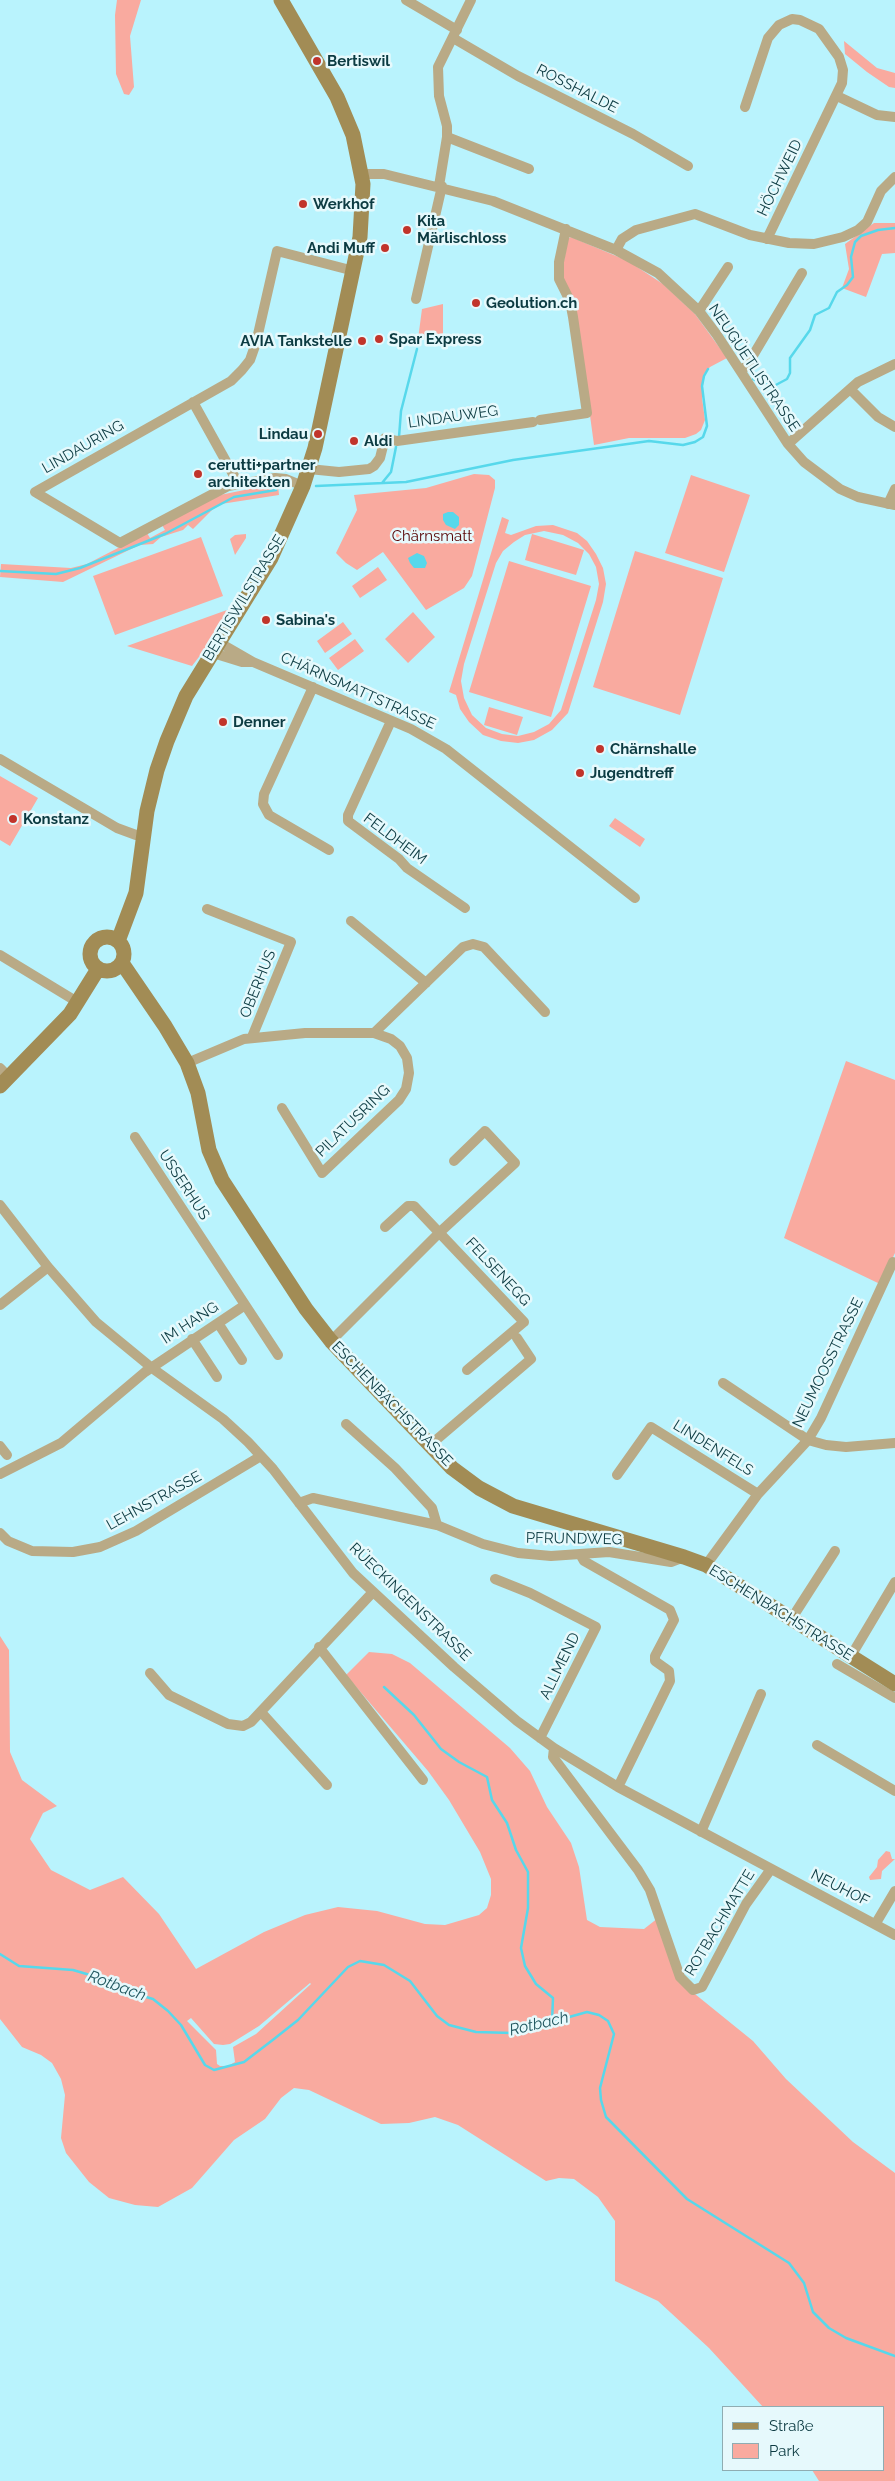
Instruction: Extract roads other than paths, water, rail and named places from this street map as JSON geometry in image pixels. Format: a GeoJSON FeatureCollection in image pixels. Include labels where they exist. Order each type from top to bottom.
{"type":"FeatureCollection","features":[{"type":"Feature","properties":{"kind":"main road","name":"BERTISWILSTRASSE"},"geometry":{"type":"LineString","coordinates":[[118,941],[136,893],[153,784],[167,740],[186,696],[276,550],[309,469],[354,271],[362,221],[362,174],[357,147],[344,111],[281,0]]}},
{"type":"Feature","properties":{"kind":"main road"},"geometry":{"type":"LineString","coordinates":[[104,937],[118,941],[124,951],[122,963],[111,971],[98,969],[90,958],[92,944],[104,937]]}},
{"type":"Feature","properties":{"kind":"main road","name":"ESCHENBACHSTRASSE"},"geometry":{"type":"LineString","coordinates":[[122,963],[166,1026],[187,1063],[198,1093],[209,1150],[222,1180],[306,1308],[332,1341],[429,1446],[452,1468],[479,1488],[513,1506],[706,1565],[895,1684]]}},
{"type":"Feature","properties":{"kind":"main road"},"geometry":{"type":"LineString","coordinates":[[3,1077],[79,1003],[98,969]]}},
{"type":"Feature","properties":{"kind":"street","name":"ROSSHALDE"},"geometry":{"type":"LineString","coordinates":[[406,0],[518,76],[633,134],[688,166]]}},
{"type":"Feature","properties":{"kind":"street"},"geometry":{"type":"LineString","coordinates":[[416,299],[440,186],[447,137],[447,126],[439,96],[438,68],[471,0]]}},
{"type":"Feature","properties":{"kind":"street","name":"HÖCHWEID"},"geometry":{"type":"LineString","coordinates":[[745,107],[768,38],[779,25],[792,19],[808,22],[819,29],[839,57],[843,76],[837,96],[767,239],[814,244],[853,233],[867,222],[881,191],[895,177]]}},
{"type":"Feature","properties":{"kind":"street"},"geometry":{"type":"LineString","coordinates":[[837,96],[877,116],[895,117]]}},
{"type":"Feature","properties":{"kind":"street"},"geometry":{"type":"LineString","coordinates":[[447,137],[529,169]]}},
{"type":"Feature","properties":{"kind":"street","name":"NEUGÜETLISTRASSE"},"geometry":{"type":"LineString","coordinates":[[362,174],[384,174],[440,186],[492,201],[616,250],[658,273],[699,311],[741,371],[788,444],[810,467],[840,489],[858,497],[891,505]]}},
{"type":"Feature","properties":{"kind":"street"},"geometry":{"type":"LineString","coordinates":[[616,250],[622,239],[636,230],[695,214],[728,228],[767,239]]}},
{"type":"Feature","properties":{"kind":"street","name":"LINDAUWEG"},"geometry":{"type":"LineString","coordinates":[[309,469],[339,472],[369,469],[380,458],[385,438],[398,441],[588,413],[570,301],[559,279],[559,262],[566,229]]}},
{"type":"Feature","properties":{"kind":"street","name":"LINDAURING"},"geometry":{"type":"LineString","coordinates":[[303,486],[280,478],[238,483],[204,497],[120,543],[35,492],[237,376],[250,360],[256,343],[277,250],[354,271]]}},
{"type":"Feature","properties":{"kind":"street"},"geometry":{"type":"LineString","coordinates":[[699,311],[728,267]]}},
{"type":"Feature","properties":{"kind":"street"},"geometry":{"type":"LineString","coordinates":[[741,371],[748,364],[802,273]]}},
{"type":"Feature","properties":{"kind":"street"},"geometry":{"type":"LineString","coordinates":[[788,444],[858,382],[895,364]]}},
{"type":"Feature","properties":{"kind":"street"},"geometry":{"type":"LineString","coordinates":[[854,393],[878,417],[895,427]]}},
{"type":"Feature","properties":{"kind":"street"},"geometry":{"type":"LineString","coordinates":[[193,402],[238,483]]}},
{"type":"Feature","properties":{"kind":"street"},"geometry":{"type":"LineString","coordinates":[[891,505],[895,488]]}},
{"type":"Feature","properties":{"kind":"street","name":"CHÄRNSMATTSTRASSE"},"geometry":{"type":"LineString","coordinates":[[217,648],[242,662],[253,662],[411,729],[446,748],[636,898]]}},
{"type":"Feature","properties":{"kind":"street"},"geometry":{"type":"LineString","coordinates":[[313,687],[264,794],[263,804],[269,815],[329,850]]}},
{"type":"Feature","properties":{"kind":"street","name":"FELDHEIM"},"geometry":{"type":"LineString","coordinates":[[390,721],[348,815],[348,821],[399,859],[407,868],[465,908]]}},
{"type":"Feature","properties":{"kind":"street"},"geometry":{"type":"LineString","coordinates":[[0,759],[117,828],[136,834],[144,834]]}},
{"type":"Feature","properties":{"kind":"street","name":"OBERHUS"},"geometry":{"type":"LineString","coordinates":[[207,909],[291,942],[252,1037]]}},
{"type":"Feature","properties":{"kind":"street"},"geometry":{"type":"LineString","coordinates":[[352,921],[426,983]]}},
{"type":"Feature","properties":{"kind":"street"},"geometry":{"type":"LineString","coordinates":[[374,1033],[463,946],[473,944],[484,947],[545,1012]]}},
{"type":"Feature","properties":{"kind":"street"},"geometry":{"type":"LineString","coordinates":[[0,956],[79,1003]]}},
{"type":"Feature","properties":{"kind":"street","name":"PILATUSRING"},"geometry":{"type":"LineString","coordinates":[[187,1063],[252,1037],[305,1033],[374,1033],[391,1039],[400,1046],[407,1058],[409,1073],[406,1089],[399,1100],[322,1173],[282,1108]]}},
{"type":"Feature","properties":{"kind":"street"},"geometry":{"type":"LineString","coordinates":[[332,1341],[440,1232],[515,1163],[485,1131],[454,1161]]}},
{"type":"Feature","properties":{"kind":"street","name":"USSERHUS"},"geometry":{"type":"LineString","coordinates":[[135,1137],[245,1305]]}},
{"type":"Feature","properties":{"kind":"street","name":"FELSENEGG"},"geometry":{"type":"LineString","coordinates":[[385,1227],[411,1205],[440,1232],[495,1294],[502,1297],[524,1322],[467,1370]]}},
{"type":"Feature","properties":{"kind":"street","name":"RÜECKINGENSTRASSE"},"geometry":{"type":"LineString","coordinates":[[0,1206],[48,1267],[107,1332],[152,1368],[223,1419],[261,1456],[338,1555],[373,1592],[454,1667],[554,1748],[618,1788],[771,1869]]}},
{"type":"Feature","properties":{"kind":"street","name":"NEUMOOSSTRASSE"},"geometry":{"type":"LineString","coordinates":[[706,1565],[758,1494],[808,1440],[821,1418],[893,1262]]}},
{"type":"Feature","properties":{"kind":"street"},"geometry":{"type":"LineString","coordinates":[[0,1305],[48,1267]]}},
{"type":"Feature","properties":{"kind":"street"},"geometry":{"type":"LineString","coordinates":[[245,1305],[278,1355]]}},
{"type":"Feature","properties":{"kind":"street","name":"IM HANG"},"geometry":{"type":"LineString","coordinates":[[152,1368],[192,1339],[245,1305]]}},
{"type":"Feature","properties":{"kind":"street"},"geometry":{"type":"LineString","coordinates":[[218,1323],[242,1360]]}},
{"type":"Feature","properties":{"kind":"street"},"geometry":{"type":"LineString","coordinates":[[429,1446],[531,1359],[517,1338]]}},
{"type":"Feature","properties":{"kind":"street"},"geometry":{"type":"LineString","coordinates":[[192,1339],[217,1378]]}},
{"type":"Feature","properties":{"kind":"street"},"geometry":{"type":"LineString","coordinates":[[0,1474],[61,1443],[130,1383],[152,1368]]}},
{"type":"Feature","properties":{"kind":"street"},"geometry":{"type":"LineString","coordinates":[[723,1383],[808,1440],[826,1445],[846,1447],[895,1443]]}},
{"type":"Feature","properties":{"kind":"street"},"geometry":{"type":"LineString","coordinates":[[346,1424],[395,1468],[432,1508],[437,1525]]}},
{"type":"Feature","properties":{"kind":"street","name":"LINDENFELS"},"geometry":{"type":"LineString","coordinates":[[617,1475],[651,1427],[758,1494]]}},
{"type":"Feature","properties":{"kind":"street"},"geometry":{"type":"LineString","coordinates":[[0,1446],[8,1455]]}},
{"type":"Feature","properties":{"kind":"street","name":"LEHNSTRASSE"},"geometry":{"type":"LineString","coordinates":[[0,1533],[8,1541],[32,1552],[73,1552],[100,1547],[136,1531],[261,1456]]}},
{"type":"Feature","properties":{"kind":"street","name":"PFRUNDWEG"},"geometry":{"type":"LineString","coordinates":[[298,1503],[313,1498],[437,1525],[483,1544],[518,1554],[551,1556],[609,1552],[671,1562],[684,1557]]}},
{"type":"Feature","properties":{"kind":"street"},"geometry":{"type":"LineString","coordinates":[[792,1618],[835,1551]]}},
{"type":"Feature","properties":{"kind":"street"},"geometry":{"type":"LineString","coordinates":[[580,1554],[584,1561],[673,1614],[674,1620],[655,1656],[655,1661],[669,1671],[670,1681],[618,1788]]}},
{"type":"Feature","properties":{"kind":"street","name":"ALLMEND"},"geometry":{"type":"LineString","coordinates":[[495,1579],[530,1592],[596,1627],[540,1738]]}},
{"type":"Feature","properties":{"kind":"street"},"geometry":{"type":"LineString","coordinates":[[851,1656],[895,1582]]}},
{"type":"Feature","properties":{"kind":"street"},"geometry":{"type":"LineString","coordinates":[[150,1673],[169,1695],[228,1724],[244,1726],[251,1722],[319,1647],[373,1592]]}},
{"type":"Feature","properties":{"kind":"street"},"geometry":{"type":"LineString","coordinates":[[319,1647],[424,1780]]}},
{"type":"Feature","properties":{"kind":"street"},"geometry":{"type":"LineString","coordinates":[[837,1664],[895,1698]]}},
{"type":"Feature","properties":{"kind":"street"},"geometry":{"type":"LineString","coordinates":[[701,1832],[761,1694]]}},
{"type":"Feature","properties":{"kind":"street"},"geometry":{"type":"LineString","coordinates":[[260,1712],[327,1784]]}},
{"type":"Feature","properties":{"kind":"street"},"geometry":{"type":"LineString","coordinates":[[817,1746],[895,1791]]}},
{"type":"Feature","properties":{"kind":"street","name":"ROTBACHMATTE"},"geometry":{"type":"LineString","coordinates":[[554,1748],[553,1757],[638,1870],[650,1890],[680,1977],[693,1990],[702,1987],[746,1904],[771,1869]]}},
{"type":"Feature","properties":{"kind":"street","name":"NEUHOF"},"geometry":{"type":"LineString","coordinates":[[771,1869],[876,1923],[895,1935]]}},
{"type":"Feature","properties":{"kind":"street"},"geometry":{"type":"LineString","coordinates":[[876,1923],[895,1891]]}},
{"type":"Feature","properties":{"kind":"water"},"geometry":{"type":"Polygon","coordinates":[[[453,512],[459,517],[459,525],[455,529],[446,525],[443,520],[443,514],[453,512]]]}},
{"type":"Feature","properties":{"kind":"water"},"geometry":{"type":"Polygon","coordinates":[[[417,553],[424,556],[427,563],[425,568],[414,568],[410,563],[408,558],[417,553]]]}},
{"type":"Feature","properties":{"kind":"waterway"},"geometry":{"type":"LineString","coordinates":[[753,379],[772,387],[787,379],[790,373],[790,358],[810,330],[815,315],[829,308],[837,292],[847,285],[853,277],[851,257],[855,242],[861,236],[878,230],[895,228]]}},
{"type":"Feature","properties":{"kind":"waterway"},"geometry":{"type":"LineString","coordinates":[[399,437],[401,411],[417,349]]}},
{"type":"Feature","properties":{"kind":"waterway"},"geometry":{"type":"LineString","coordinates":[[316,486],[406,482],[513,460],[649,441],[683,445],[695,442],[703,437],[707,426],[702,386],[708,369]]}},
{"type":"Feature","properties":{"kind":"waterway"},"geometry":{"type":"LineString","coordinates":[[382,483],[391,472],[396,447]]}},
{"type":"Feature","properties":{"kind":"waterway"},"geometry":{"type":"LineString","coordinates":[[0,571],[56,574],[80,568],[165,534],[234,497],[276,490]]}},
{"type":"Feature","properties":{"kind":"waterway"},"geometry":{"type":"LineString","coordinates":[[384,1687],[414,1715],[441,1749],[459,1762],[487,1777],[492,1800],[507,1823],[516,1850],[528,1872],[528,1908],[521,1948],[525,1966],[536,1984],[553,1998],[552,2022]]}},
{"type":"Feature","properties":{"kind":"waterway","name":"Rotbach"},"geometry":{"type":"LineString","coordinates":[[0,1954],[19,1966],[73,1970],[107,1980],[129,1992],[153,1999],[181,2025],[205,2065],[214,2070],[244,2062],[298,2020],[348,1967],[360,1961],[384,1965],[410,1981],[437,2016],[449,2025],[476,2032],[512,2033],[587,2012],[599,2015],[608,2021],[614,2034],[600,2088],[606,2117],[687,2199],[789,2263],[804,2283],[813,2312],[829,2328],[846,2338],[895,2356]]}},
{"type":"Feature","properties":{"kind":"place","name":"Bertiswil"},"geometry":{"type":"Point","coordinates":[317,61]}},
{"type":"Feature","properties":{"kind":"place","name":"Werkhof"},"geometry":{"type":"Point","coordinates":[303,204]}},
{"type":"Feature","properties":{"kind":"place","name":"Kita Märlischloss"},"geometry":{"type":"Point","coordinates":[407,230]}},
{"type":"Feature","properties":{"kind":"place","name":"Andi Muff"},"geometry":{"type":"Point","coordinates":[385,248]}},
{"type":"Feature","properties":{"kind":"place","name":"Geolution.ch"},"geometry":{"type":"Point","coordinates":[476,303]}},
{"type":"Feature","properties":{"kind":"place","name":"Spar Express"},"geometry":{"type":"Point","coordinates":[379,339]}},
{"type":"Feature","properties":{"kind":"place","name":"AVIA Tankstelle"},"geometry":{"type":"Point","coordinates":[362,341]}},
{"type":"Feature","properties":{"kind":"place","name":"Lindau"},"geometry":{"type":"Point","coordinates":[318,434]}},
{"type":"Feature","properties":{"kind":"place","name":"Aldi"},"geometry":{"type":"Point","coordinates":[354,441]}},
{"type":"Feature","properties":{"kind":"place","name":"cerutti+partner architekten"},"geometry":{"type":"Point","coordinates":[198,474]}},
{"type":"Feature","properties":{"kind":"place","name":"Sabina's"},"geometry":{"type":"Point","coordinates":[266,620]}},
{"type":"Feature","properties":{"kind":"place","name":"Denner"},"geometry":{"type":"Point","coordinates":[223,722]}},
{"type":"Feature","properties":{"kind":"place","name":"Chärnshalle"},"geometry":{"type":"Point","coordinates":[600,749]}},
{"type":"Feature","properties":{"kind":"place","name":"Jugendtreff"},"geometry":{"type":"Point","coordinates":[580,773]}},
{"type":"Feature","properties":{"kind":"place","name":"Konstanz"},"geometry":{"type":"Point","coordinates":[13,819]}},
{"type":"Feature","properties":{"kind":"park label","name":"Chärnsmatt"},"geometry":{"type":"Point","coordinates":[432,536]}}]}
